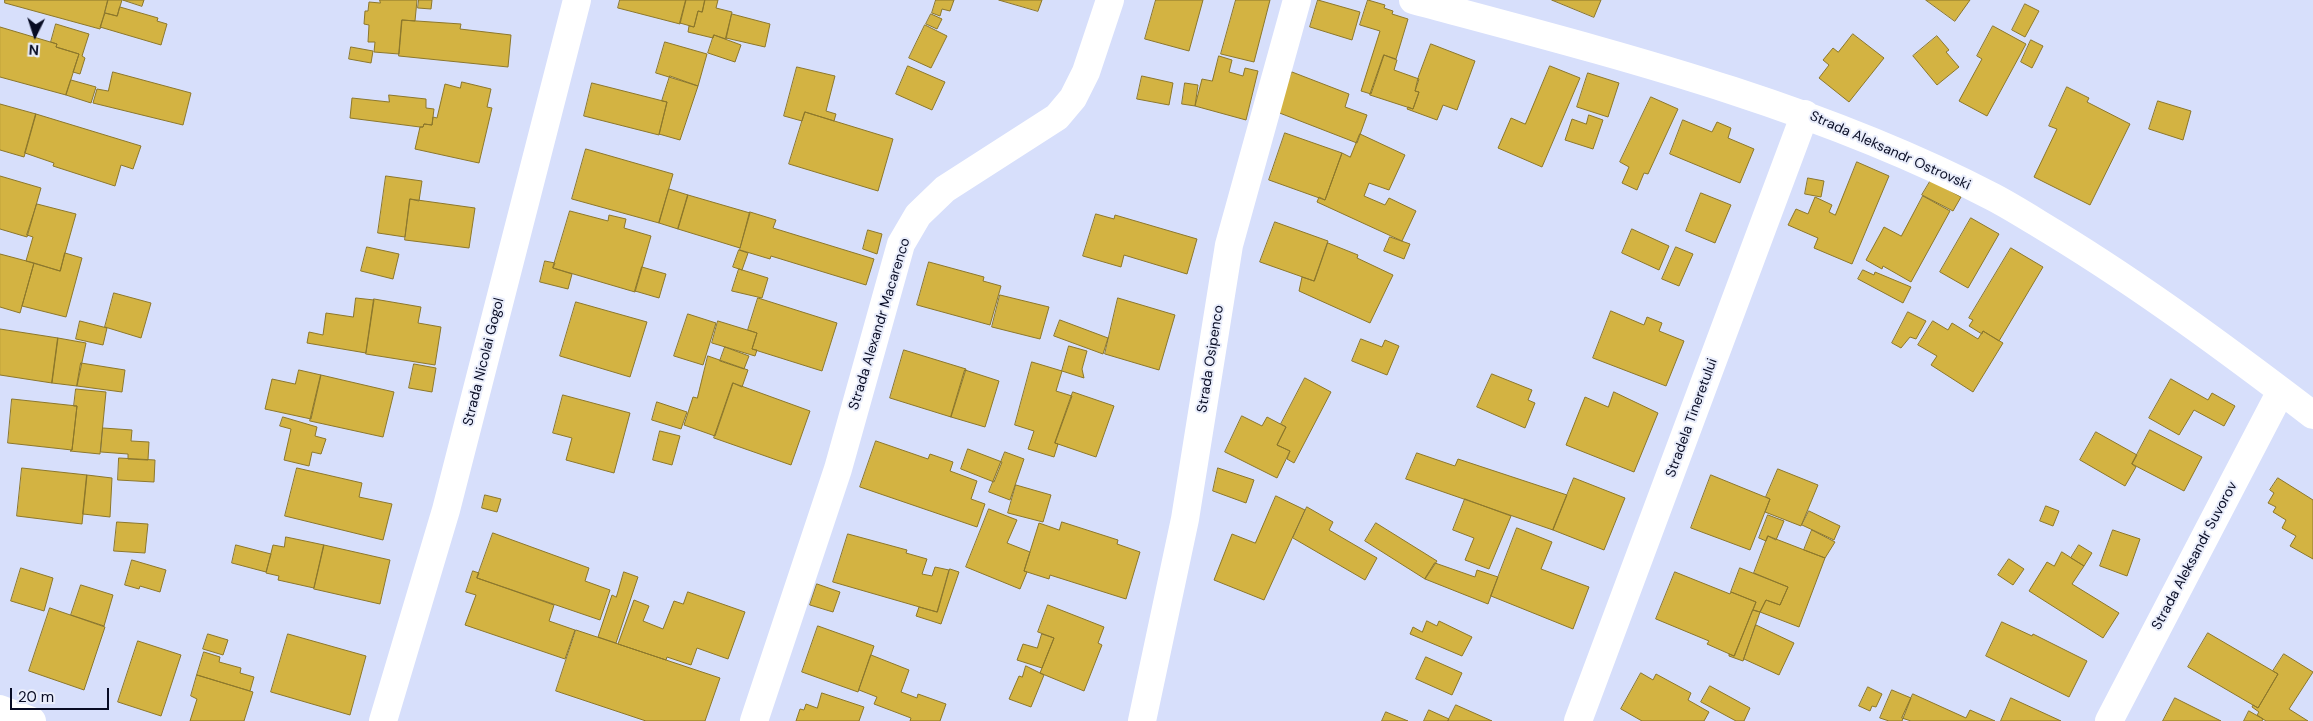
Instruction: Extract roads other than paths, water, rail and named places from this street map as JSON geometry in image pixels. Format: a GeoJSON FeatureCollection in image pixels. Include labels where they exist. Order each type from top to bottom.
{"type":"FeatureCollection","features":[{"type":"Feature","properties":{"kind":"street","name":"Strada Nicolai Gogol"},"geometry":{"type":"LineString","coordinates":[[383,721],[446,510],[576,0]]}},
{"type":"Feature","properties":{"kind":"street","name":"Strada Alexandr Macarenco"},"geometry":{"type":"LineString","coordinates":[[754,721],[838,469],[901,244],[918,214],[945,189],[1057,117],[1073,98],[1086,72],[1110,0]]}},
{"type":"Feature","properties":{"kind":"street","name":"Strada Osipenco"},"geometry":{"type":"LineString","coordinates":[[1142,721],[1186,519],[1230,245],[1297,0]]}},
{"type":"Feature","properties":{"kind":"street","name":"Strada Aleksandr Ostrovski"},"geometry":{"type":"LineString","coordinates":[[1413,0],[1578,45],[1805,114],[1903,154],[1995,198],[2097,260],[2179,314],[2313,415]]}},
{"type":"Feature","properties":{"kind":"street","name":"Stradela Tineretului"},"geometry":{"type":"LineString","coordinates":[[1578,721],[1805,114]]}},
{"type":"Feature","properties":{"kind":"street","name":"Strada Aleksandr Suvorov"},"geometry":{"type":"LineString","coordinates":[[2109,721],[2281,391]]}},
{"type":"Feature","properties":{"kind":"street"},"geometry":{"type":"LineString","coordinates":[[0,709],[32,721]]}}]}
